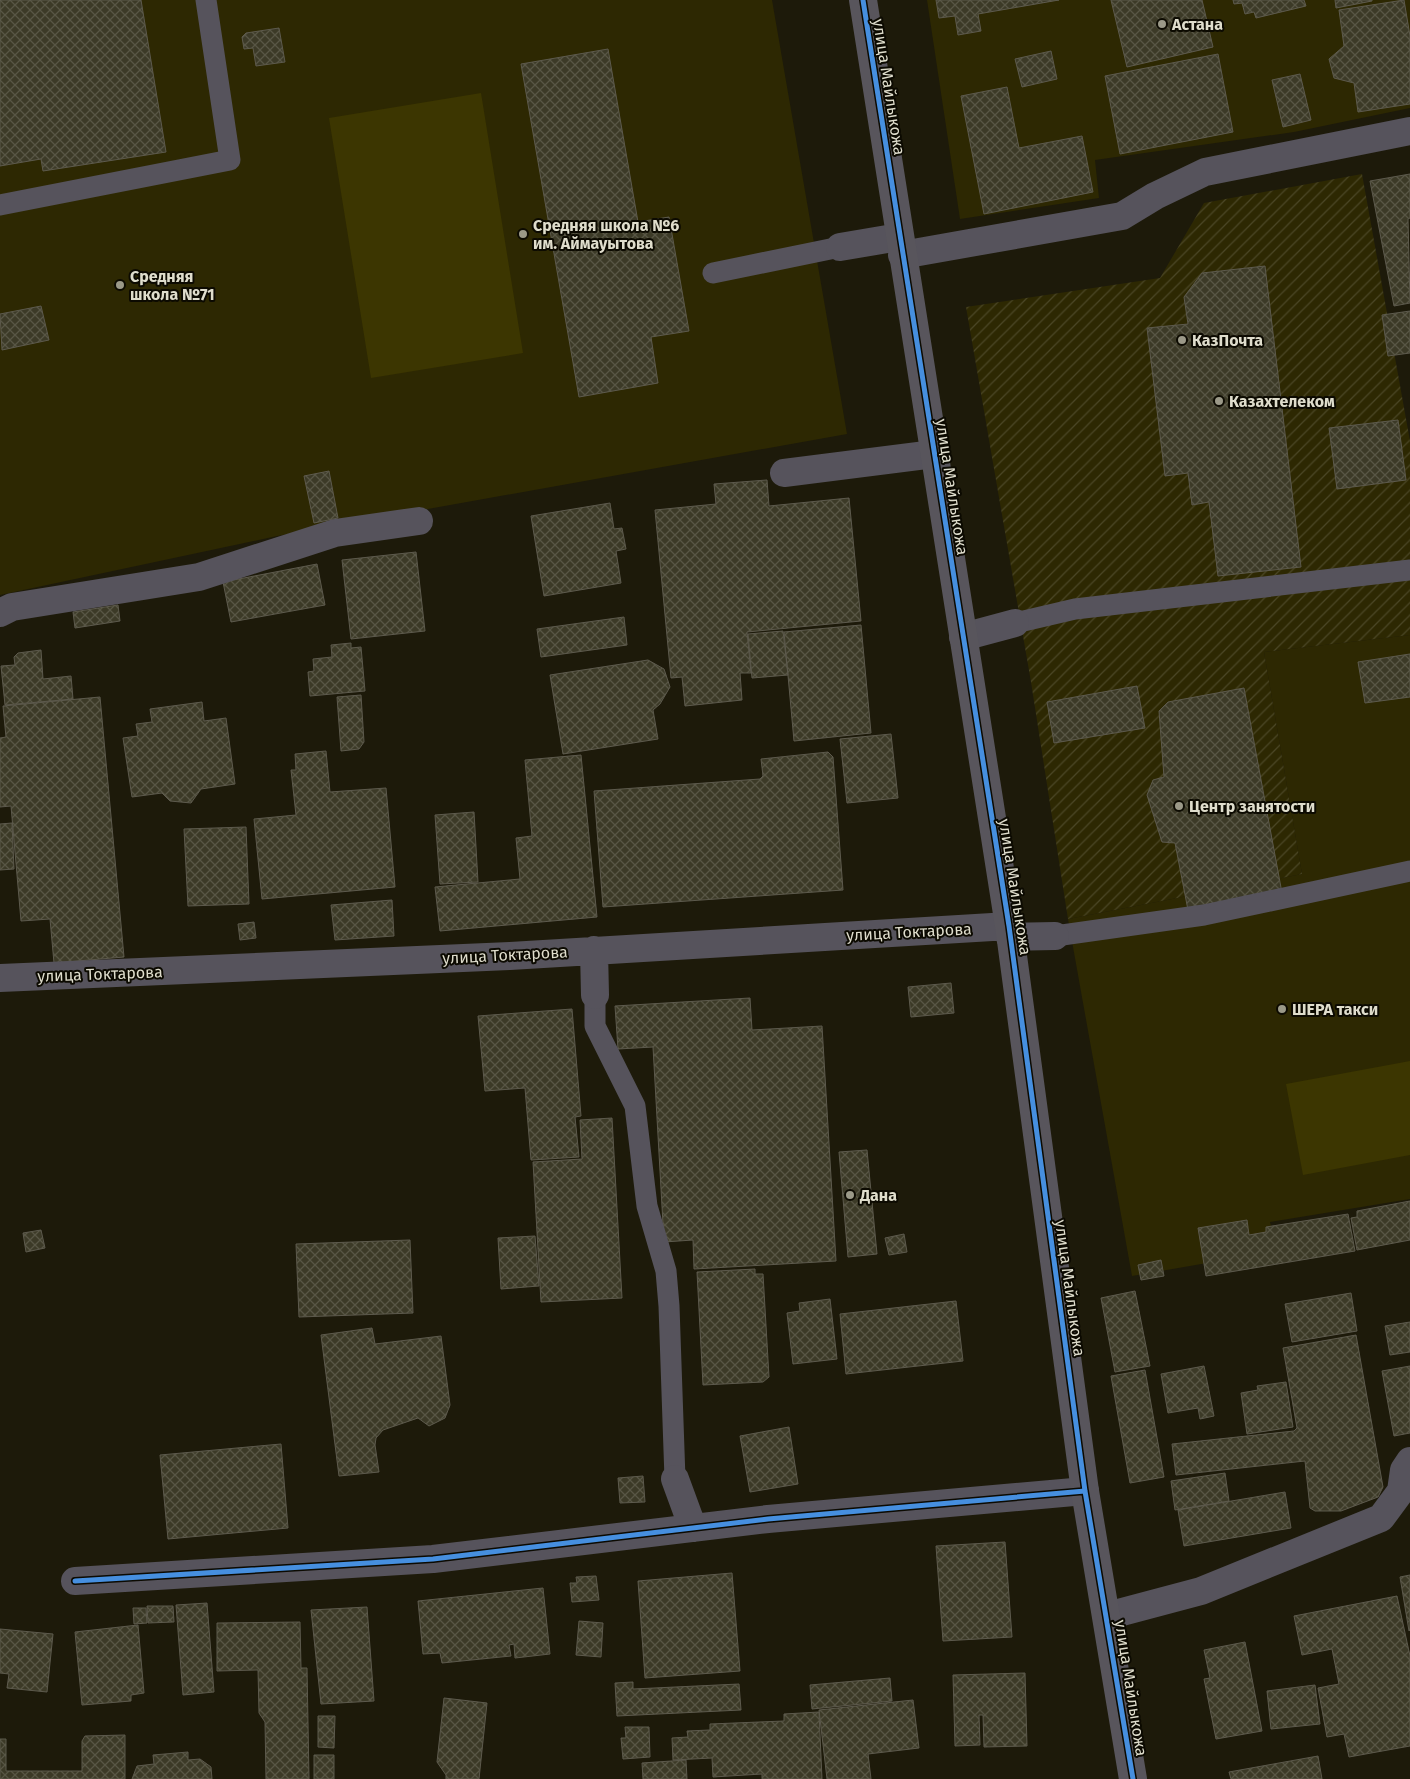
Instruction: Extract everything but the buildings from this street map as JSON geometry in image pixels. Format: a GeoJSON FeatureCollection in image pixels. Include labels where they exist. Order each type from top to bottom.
{"type":"FeatureCollection","features":[{"type":"Feature","properties":{"kind":"street","name":"улица Майлыкожа"},"geometry":{"type":"LineString","coordinates":[[863,0],[1010,932],[1085,1491],[1133,1779]]}},
{"type":"Feature","properties":{"kind":"street"},"geometry":{"type":"LineString","coordinates":[[840,247],[901,246],[1122,216],[1155,196],[1204,172],[1410,131]]}},
{"type":"Feature","properties":{"kind":"street"},"geometry":{"type":"LineString","coordinates":[[784,473],[934,454]]}},
{"type":"Feature","properties":{"kind":"street"},"geometry":{"type":"LineString","coordinates":[[0,613],[20,605],[199,577],[335,533],[419,521]]}},
{"type":"Feature","properties":{"kind":"street"},"geometry":{"type":"LineString","coordinates":[[963,637],[1016,623]]}},
{"type":"Feature","properties":{"kind":"street","name":"улица Токтарова"},"geometry":{"type":"LineString","coordinates":[[0,978],[1010,932],[1056,936]]}},
{"type":"Feature","properties":{"kind":"street"},"geometry":{"type":"LineString","coordinates":[[594,950],[595,995]]}},
{"type":"Feature","properties":{"kind":"street"},"geometry":{"type":"LineString","coordinates":[[1107,1616],[1201,1591],[1381,1518],[1401,1491],[1404,1470],[1410,1461]]}},
{"type":"Feature","properties":{"kind":"street"},"geometry":{"type":"LineString","coordinates":[[675,1479],[694,1528]]}},
{"type":"Feature","properties":{"kind":"street"},"geometry":{"type":"LineString","coordinates":[[76,1581],[433,1558],[768,1519],[1085,1491]]}},
{"type":"Feature","properties":{"kind":"lane"},"geometry":{"type":"LineString","coordinates":[[0,205],[230,160],[206,0]]}},
{"type":"Feature","properties":{"kind":"lane"},"geometry":{"type":"LineString","coordinates":[[713,273],[840,247]]}},
{"type":"Feature","properties":{"kind":"lane"},"geometry":{"type":"LineString","coordinates":[[1016,623],[1075,609],[1410,570]]}},
{"type":"Feature","properties":{"kind":"lane"},"geometry":{"type":"LineString","coordinates":[[1056,936],[1204,915],[1410,871]]}},
{"type":"Feature","properties":{"kind":"lane"},"geometry":{"type":"LineString","coordinates":[[595,995],[595,1026],[635,1106],[646,1206],[666,1271],[675,1479]]}},
{"type":"Feature","properties":{"kind":"shaded area","name":"Средняя школа №6 им. Аймауытова"},"geometry":{"type":"Polygon","coordinates":[[[0,0],[772,0],[847,434],[277,536],[0,595],[0,0]]]}},
{"type":"Feature","properties":{"kind":"shaded area"},"geometry":{"type":"Polygon","coordinates":[[[927,0],[1410,0],[1410,108],[1294,132],[1095,160],[1099,198],[960,219],[927,0]]]}},
{"type":"Feature","properties":{"kind":"shaded area"},"geometry":{"type":"Polygon","coordinates":[[[481,93],[523,353],[371,378],[329,118],[481,93]]]}},
{"type":"Feature","properties":{"kind":"shaded area","name":"Казахтелеком"},"geometry":{"type":"Polygon","coordinates":[[[1362,174],[1410,441],[1410,635],[1264,652],[1302,874],[1068,919],[1031,682],[966,307],[1160,278],[1204,203],[1362,174]]]}},
{"type":"Feature","properties":{"kind":"shaded area"},"geometry":{"type":"Polygon","coordinates":[[[1410,635],[1410,1199],[1270,1222],[1277,1251],[1132,1276],[1068,919],[1302,874],[1264,652],[1410,635]]]}},
{"type":"Feature","properties":{"kind":"shaded area"},"geometry":{"type":"Polygon","coordinates":[[[1410,1061],[1410,1155],[1303,1175],[1286,1084],[1410,1061]]]}},
{"type":"Feature","properties":{"kind":"cycle path"},"geometry":{"type":"LineString","coordinates":[[863,0],[1009,926],[1085,1491],[1133,1779]]}},
{"type":"Feature","properties":{"kind":"cycle path"},"geometry":{"type":"LineString","coordinates":[[75,1581],[433,1559],[768,1519],[1085,1491]]}},
{"type":"Feature","properties":{"kind":"place","name":"Астана"},"geometry":{"type":"Point","coordinates":[1162,24]}},
{"type":"Feature","properties":{"kind":"place","name":"Средняя школа №6 им. Аймауытова"},"geometry":{"type":"Point","coordinates":[523,234]}},
{"type":"Feature","properties":{"kind":"place","name":"Средняя школа №71"},"geometry":{"type":"Point","coordinates":[120,285]}},
{"type":"Feature","properties":{"kind":"place","name":"КазПочта"},"geometry":{"type":"Point","coordinates":[1182,340]}},
{"type":"Feature","properties":{"kind":"place","name":"Казахтелеком"},"geometry":{"type":"Point","coordinates":[1219,401]}},
{"type":"Feature","properties":{"kind":"place","name":"Центр занятости"},"geometry":{"type":"Point","coordinates":[1179,806]}},
{"type":"Feature","properties":{"kind":"place","name":"ШЕРА такси"},"geometry":{"type":"Point","coordinates":[1282,1009]}},
{"type":"Feature","properties":{"kind":"place","name":"Дана"},"geometry":{"type":"Point","coordinates":[850,1195]}}]}
